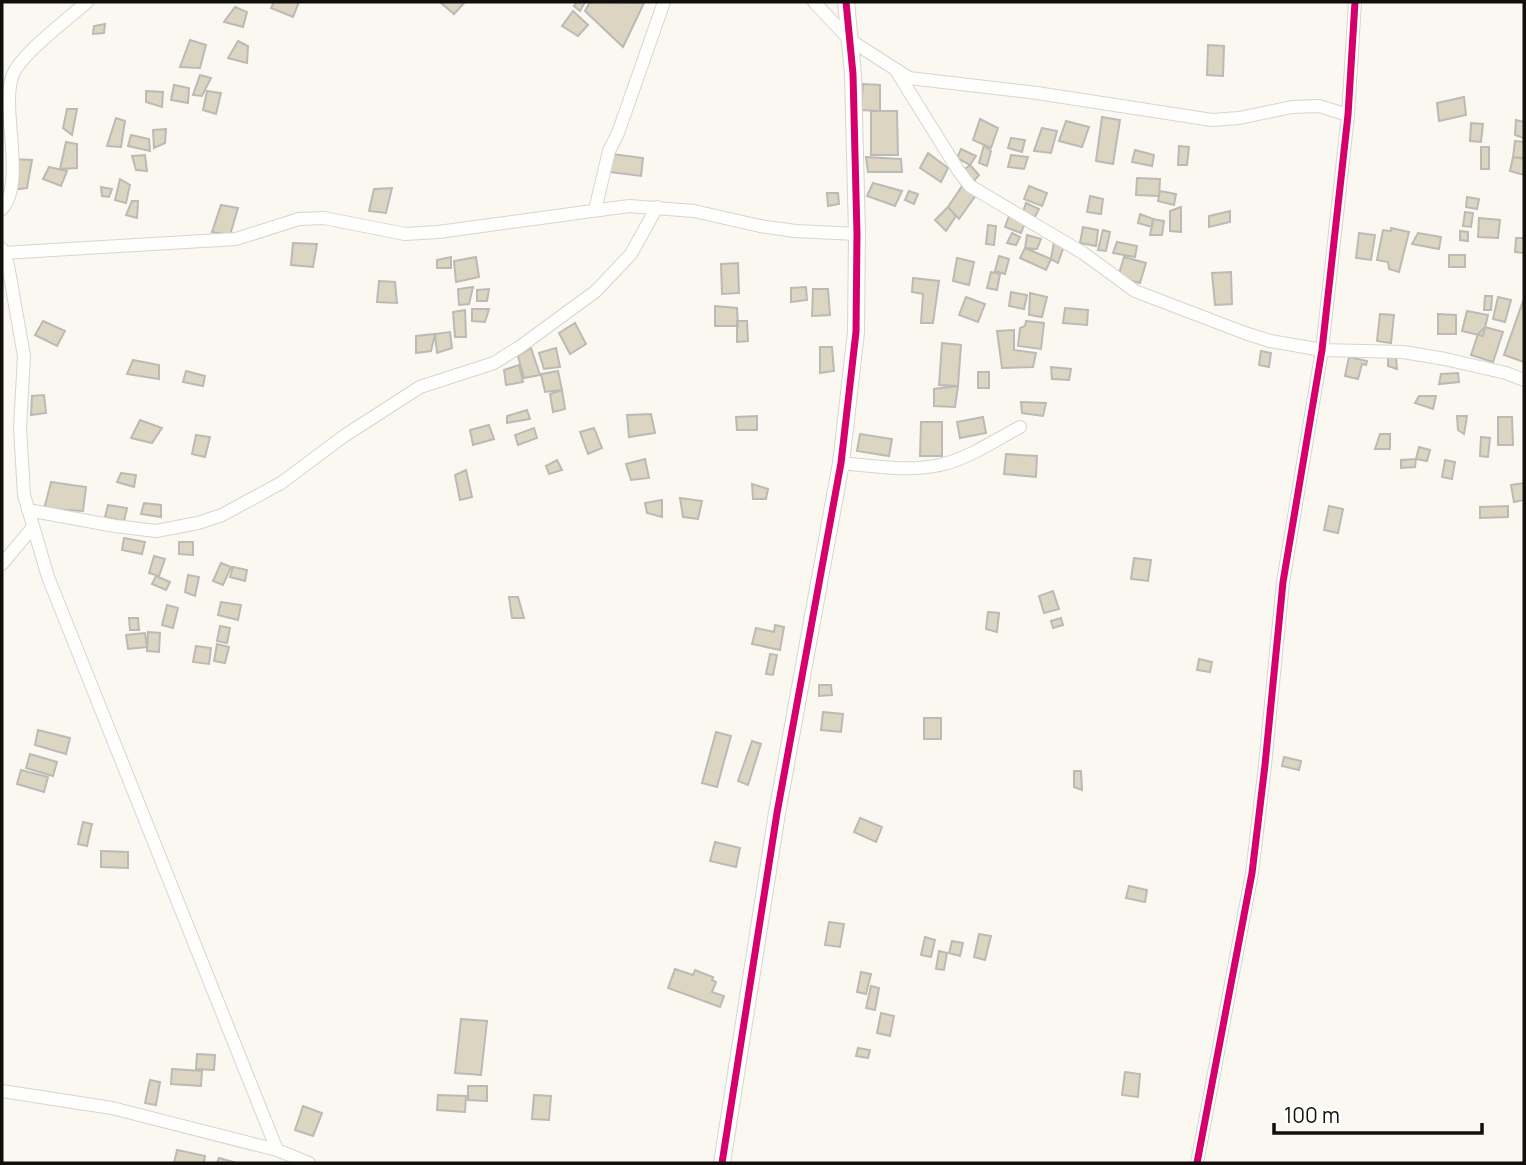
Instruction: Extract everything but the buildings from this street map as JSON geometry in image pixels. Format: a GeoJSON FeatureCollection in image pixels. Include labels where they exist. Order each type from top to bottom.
{"type":"FeatureCollection","features":[{"type":"Feature","properties":{"kind":"street"},"geometry":{"type":"LineString","coordinates":[[2,209],[7,203],[10,190],[12,77],[19,63],[87,2]]}},
{"type":"Feature","properties":{"kind":"street"},"geometry":{"type":"LineString","coordinates":[[596,210],[609,151],[618,134],[664,2]]}},
{"type":"Feature","properties":{"kind":"street"},"geometry":{"type":"LineString","coordinates":[[814,2],[850,40],[909,78],[1037,93],[1212,120],[1239,118],[1292,107],[1320,106],[1348,115]]}},
{"type":"Feature","properties":{"kind":"street"},"geometry":{"type":"LineString","coordinates":[[722,1163],[777,813],[841,463],[856,332],[857,234],[850,40],[846,2]]}},
{"type":"Feature","properties":{"kind":"street"},"geometry":{"type":"LineString","coordinates":[[1197,1163],[1252,873],[1283,582],[1322,351],[1348,115],[1355,2]]}},
{"type":"Feature","properties":{"kind":"street"},"geometry":{"type":"LineString","coordinates":[[897,72],[958,170],[971,186],[1083,253],[1136,291],[1270,341],[1322,351],[1403,352],[1506,373],[1524,380]]}},
{"type":"Feature","properties":{"kind":"street"},"geometry":{"type":"LineString","coordinates":[[277,1150],[48,576],[33,527],[24,495],[20,428],[24,356],[8,265],[3,251],[236,239],[299,219],[324,218],[405,234],[438,232],[629,206],[657,206],[695,211],[795,231],[857,234]]}},
{"type":"Feature","properties":{"kind":"street"},"geometry":{"type":"LineString","coordinates":[[28,510],[156,531],[198,523],[222,515],[281,482],[344,436],[420,387],[494,363],[521,346],[596,291],[631,254],[657,206]]}},
{"type":"Feature","properties":{"kind":"street"},"geometry":{"type":"LineString","coordinates":[[841,463],[909,469],[943,465],[1020,428]]}},
{"type":"Feature","properties":{"kind":"street"},"geometry":{"type":"LineString","coordinates":[[2,564],[33,527]]}},
{"type":"Feature","properties":{"kind":"street"},"geometry":{"type":"LineString","coordinates":[[2,1091],[112,1108],[277,1150],[309,1163]]}},
{"type":"Feature","properties":{"kind":"cycle path"},"geometry":{"type":"LineString","coordinates":[[722,1163],[777,813],[841,463],[856,332],[857,234],[853,74],[846,2]]}},
{"type":"Feature","properties":{"kind":"cycle path"},"geometry":{"type":"LineString","coordinates":[[1197,1163],[1252,873],[1283,582],[1322,350],[1348,115],[1355,2]]}}]}
